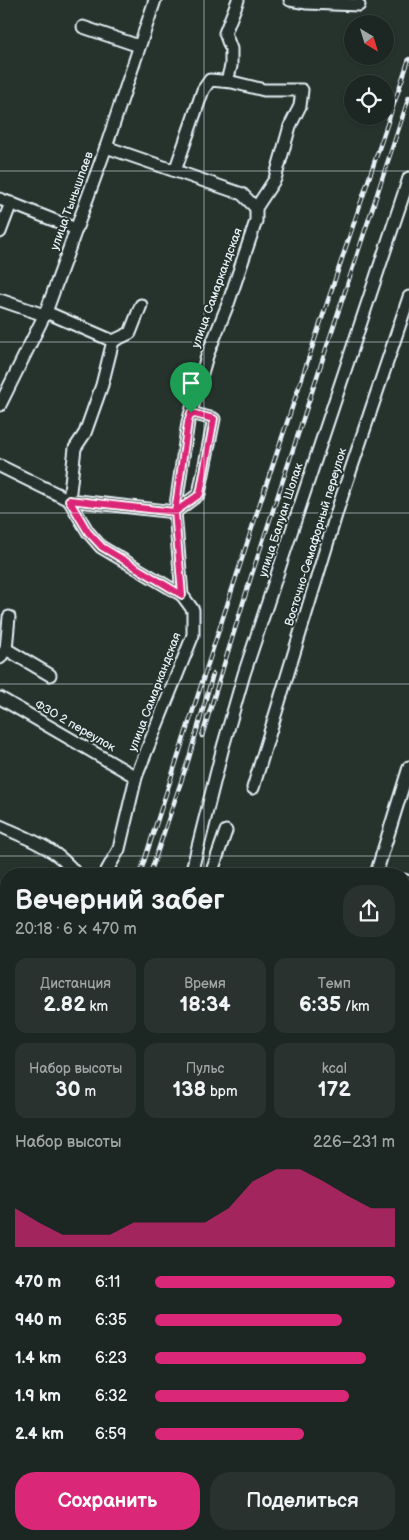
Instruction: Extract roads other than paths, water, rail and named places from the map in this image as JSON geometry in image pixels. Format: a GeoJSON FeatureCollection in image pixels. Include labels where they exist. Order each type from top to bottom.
{"type":"FeatureCollection","features":[{"type":"Feature","properties":{"kind":"street","name":"улица Тынышпаев"},"geometry":{"type":"LineString","coordinates":[[0,405],[5,386],[45,314],[106,147],[155,0]]}},
{"type":"Feature","properties":{"kind":"street"},"geometry":{"type":"LineString","coordinates":[[175,171],[202,90],[210,80],[227,81],[231,66],[231,50],[226,33],[238,0]]}},
{"type":"Feature","properties":{"kind":"street"},"geometry":{"type":"LineString","coordinates":[[290,0],[307,3],[359,5]]}},
{"type":"Feature","properties":{"kind":"street"},"geometry":{"type":"LineString","coordinates":[[83,27],[140,46]]}},
{"type":"Feature","properties":{"kind":"street","name":"улица Самаркандская"},"geometry":{"type":"LineString","coordinates":[[108,868],[119,849],[136,777],[193,635],[193,610],[182,595],[175,512],[188,422],[207,356],[228,304],[256,221],[256,208],[276,179],[290,126],[300,106],[302,90],[264,90],[227,81]]}},
{"type":"Feature","properties":{"kind":"street"},"geometry":{"type":"LineString","coordinates":[[106,147],[242,194],[256,208]]}},
{"type":"Feature","properties":{"kind":"street","name":"улица Балуан Шолак"},"geometry":{"type":"LineString","coordinates":[[193,868],[223,747],[244,674],[409,178]]}},
{"type":"Feature","properties":{"kind":"street"},"geometry":{"type":"LineString","coordinates":[[0,232],[6,201],[76,229]]}},
{"type":"Feature","properties":{"kind":"street","name":"Восточно-Семафорный переулок"},"geometry":{"type":"LineString","coordinates":[[253,788],[339,505],[409,297]]}},
{"type":"Feature","properties":{"kind":"street"},"geometry":{"type":"LineString","coordinates":[[0,300],[45,314],[113,341],[130,333],[142,305]]}},
{"type":"Feature","properties":{"kind":"street"},"geometry":{"type":"LineString","coordinates":[[113,341],[102,385],[85,432],[75,448],[69,500],[88,532],[102,547],[182,595]]}},
{"type":"Feature","properties":{"kind":"street"},"geometry":{"type":"LineString","coordinates":[[0,466],[69,500],[175,512],[200,494],[214,419],[191,413]]}},
{"type":"Feature","properties":{"kind":"street"},"geometry":{"type":"LineString","coordinates":[[9,617],[3,653],[50,675]]}},
{"type":"Feature","properties":{"kind":"street","name":"ФЗО 2 переулок"},"geometry":{"type":"LineString","coordinates":[[0,698],[136,777]]}},
{"type":"Feature","properties":{"kind":"street"},"geometry":{"type":"LineString","coordinates":[[381,868],[409,767]]}},
{"type":"Feature","properties":{"kind":"street"},"geometry":{"type":"LineString","coordinates":[[0,826],[58,855],[72,868]]}},
{"type":"Feature","properties":{"kind":"street"},"geometry":{"type":"LineString","coordinates":[[213,868],[226,831]]}},
{"type":"Feature","properties":{"kind":"railway"},"geometry":{"type":"LineString","coordinates":[[142,868],[262,497],[409,59]]}},
{"type":"Feature","properties":{"kind":"railway"},"geometry":{"type":"LineString","coordinates":[[202,736],[251,577],[409,97]]}},
{"type":"Feature","properties":{"kind":"railway"},"geometry":{"type":"LineString","coordinates":[[152,868],[189,758],[213,674]]}}]}
